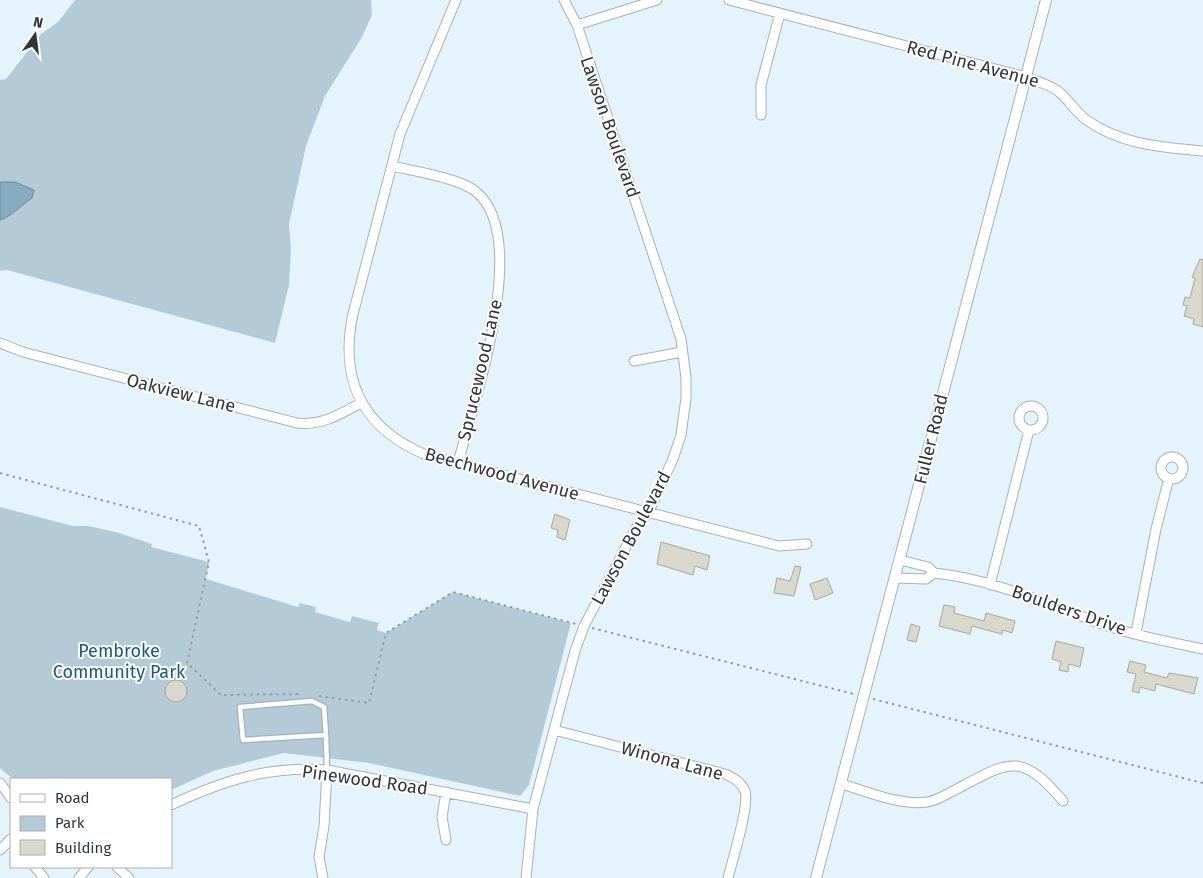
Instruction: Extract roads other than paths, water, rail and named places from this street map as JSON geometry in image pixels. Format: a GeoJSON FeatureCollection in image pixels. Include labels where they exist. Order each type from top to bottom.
{"type":"FeatureCollection","features":[{"type":"Feature","properties":{"kind":"street","name":"Beechwood Avenue"},"geometry":{"type":"LineString","coordinates":[[456,0],[405,118],[349,336],[349,364],[361,403],[371,417],[397,440],[426,455],[780,546],[793,547],[807,544]]}},
{"type":"Feature","properties":{"kind":"street","name":"Lawson Boulevard"},"geometry":{"type":"LineString","coordinates":[[526,878],[533,809],[570,666],[584,626],[636,528],[649,511],[673,459],[680,435],[686,398],[686,378],[681,339],[577,26],[564,0]]}},
{"type":"Feature","properties":{"kind":"street"},"geometry":{"type":"LineString","coordinates":[[577,26],[657,0]]}},
{"type":"Feature","properties":{"kind":"street","name":"Red Pine Avenue"},"geometry":{"type":"LineString","coordinates":[[729,0],[1026,77],[1046,84],[1059,92],[1083,117],[1099,128],[1126,140],[1154,146],[1203,151]]}},
{"type":"Feature","properties":{"kind":"street","name":"Fuller Road"},"geometry":{"type":"LineString","coordinates":[[816,878],[1046,0]]}},
{"type":"Feature","properties":{"kind":"street"},"geometry":{"type":"LineString","coordinates":[[761,115],[761,85],[780,13]]}},
{"type":"Feature","properties":{"kind":"street","name":"Sprucewood Lane"},"geometry":{"type":"LineString","coordinates":[[392,166],[466,185],[480,195],[487,204],[494,224],[500,274],[498,307],[458,463]]}},
{"type":"Feature","properties":{"kind":"street","name":"Oakview Lane"},"geometry":{"type":"LineString","coordinates":[[0,343],[23,352],[297,423],[310,424],[330,420],[361,403]]}},
{"type":"Feature","properties":{"kind":"street"},"geometry":{"type":"LineString","coordinates":[[634,360],[682,352]]}},
{"type":"Feature","properties":{"kind":"street"},"geometry":{"type":"LineString","coordinates":[[990,584],[1029,430]]}},
{"type":"Feature","properties":{"kind":"street"},"geometry":{"type":"LineString","coordinates":[[1136,633],[1156,529],[1169,478]]}},
{"type":"Feature","properties":{"kind":"street","name":"Boulders Drive"},"geometry":{"type":"LineString","coordinates":[[900,560],[928,567],[934,573],[990,584],[1020,593],[1101,623],[1203,650]]}},
{"type":"Feature","properties":{"kind":"street","name":"Boulders Drive"},"geometry":{"type":"LineString","coordinates":[[895,578],[926,579],[934,573]]}},
{"type":"Feature","properties":{"kind":"street","name":"Winona Lane"},"geometry":{"type":"LineString","coordinates":[[554,730],[725,774],[741,784],[746,794],[740,830],[728,878]]}},
{"type":"Feature","properties":{"kind":"street"},"geometry":{"type":"LineString","coordinates":[[841,784],[903,800],[927,802],[994,769],[1018,766],[1044,778],[1063,800]]}},
{"type":"Feature","properties":{"kind":"street","name":"Pinewood Road"},"geometry":{"type":"LineString","coordinates":[[172,805],[240,777],[299,768],[327,770],[533,809]]}},
{"type":"Feature","properties":{"kind":"street"},"geometry":{"type":"LineString","coordinates":[[323,878],[319,857],[324,826],[327,770]]}},
{"type":"Feature","properties":{"kind":"street"},"geometry":{"type":"LineString","coordinates":[[0,783],[10,797]]}},
{"type":"Feature","properties":{"kind":"street"},"geometry":{"type":"LineString","coordinates":[[446,792],[442,817],[446,840]]}},
{"type":"Feature","properties":{"kind":"street"},"geometry":{"type":"LineString","coordinates":[[0,850],[10,839]]}},
{"type":"Feature","properties":{"kind":"street"},"geometry":{"type":"LineString","coordinates":[[36,868],[44,878]]}},
{"type":"Feature","properties":{"kind":"street"},"geometry":{"type":"LineString","coordinates":[[79,878],[87,868]]}},
{"type":"Feature","properties":{"kind":"street"},"geometry":{"type":"LineString","coordinates":[[118,868],[129,878]]}},
{"type":"Feature","properties":{"kind":"lane"},"geometry":{"type":"LineString","coordinates":[[326,735],[243,740],[240,707],[312,701],[324,707],[326,735],[327,770]]}},
{"type":"Feature","properties":{"kind":"park label","name":"Pembroke Community Park"},"geometry":{"type":"Point","coordinates":[119,661]}}]}
